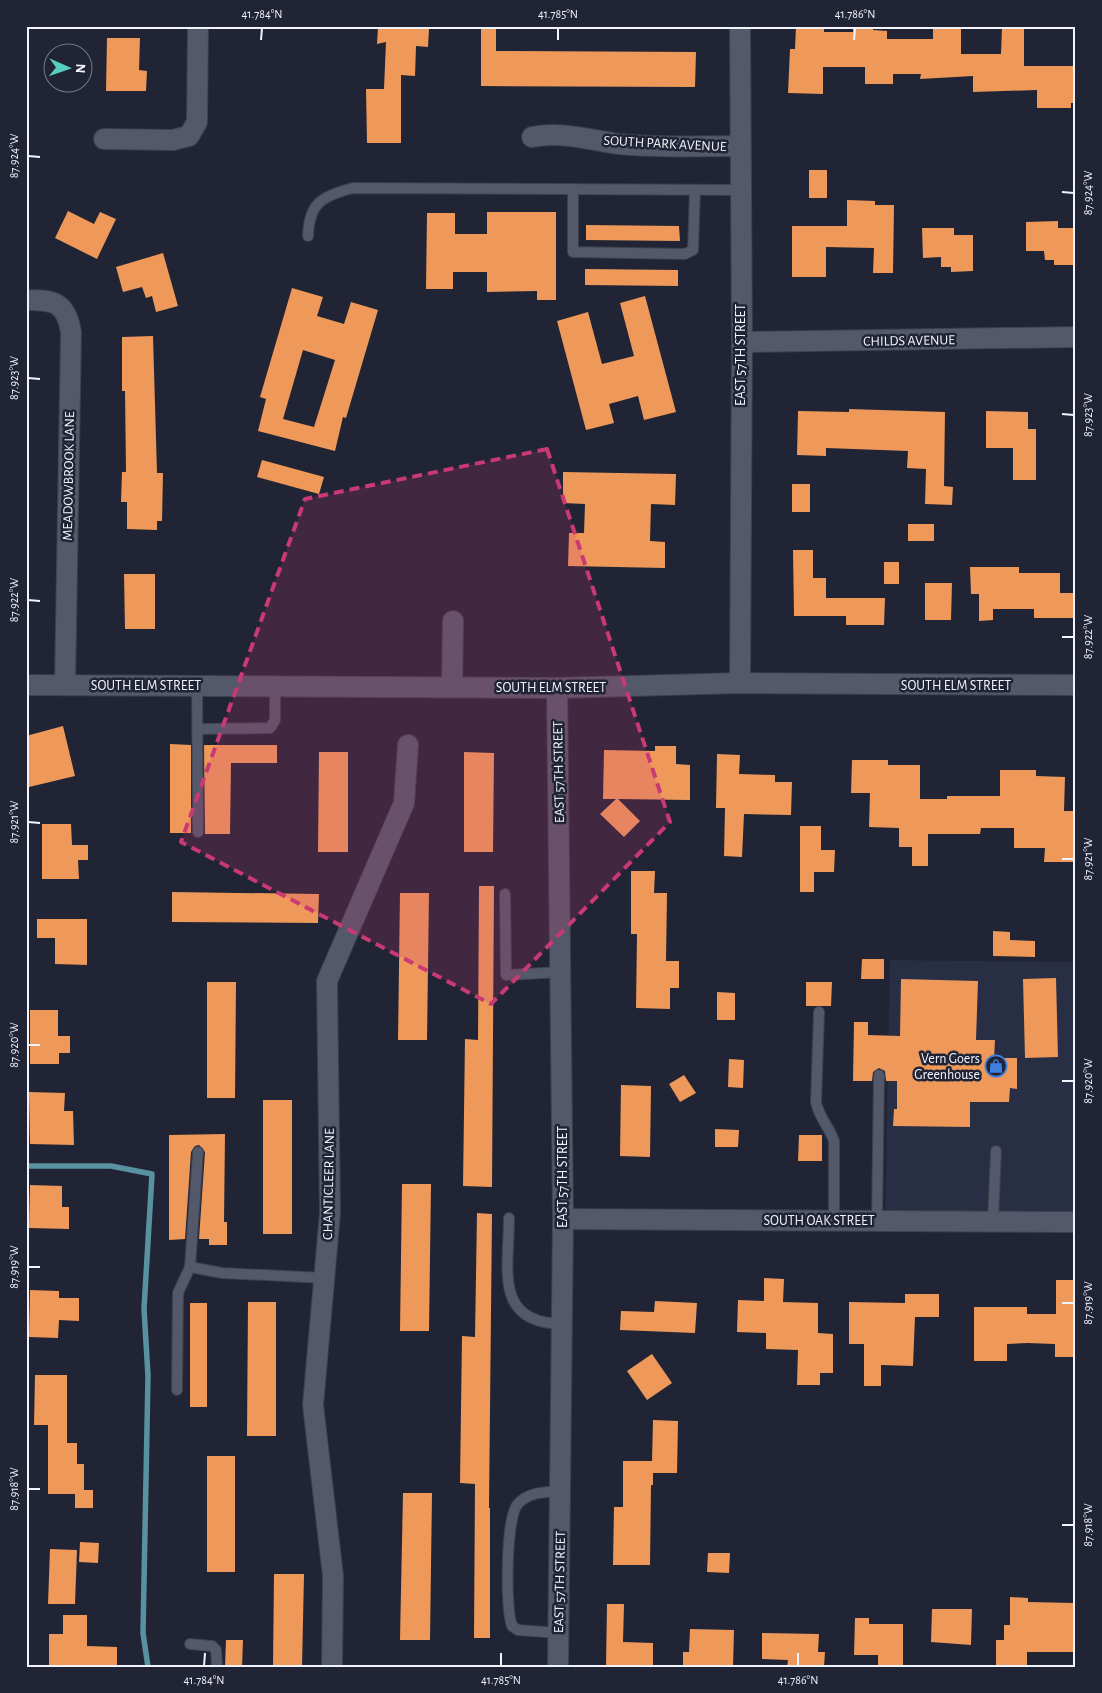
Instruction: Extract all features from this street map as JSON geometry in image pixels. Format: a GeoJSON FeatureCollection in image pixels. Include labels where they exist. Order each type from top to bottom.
{"type":"FeatureCollection","features":[{"type":"Feature","properties":{"kind":"street"},"geometry":{"type":"LineString","coordinates":[[104,139],[173,140],[189,136],[197,122],[198,26]]}},
{"type":"Feature","properties":{"kind":"street","name":"EAST 57TH STREET"},"geometry":{"type":"LineString","coordinates":[[740,26],[739,190],[742,342],[740,684]]}},
{"type":"Feature","properties":{"kind":"street","name":"SOUTH PARK AVENUE"},"geometry":{"type":"LineString","coordinates":[[532,137],[546,134],[571,135],[620,144],[739,146]]}},
{"type":"Feature","properties":{"kind":"street","name":"MEADOWBROOK LANE"},"geometry":{"type":"LineString","coordinates":[[26,300],[42,300],[56,303],[68,315],[71,332],[65,685]]}},
{"type":"Feature","properties":{"kind":"street","name":"CHILDS AVENUE"},"geometry":{"type":"LineString","coordinates":[[742,342],[1076,337]]}},
{"type":"Feature","properties":{"kind":"street"},"geometry":{"type":"LineString","coordinates":[[452,687],[453,621]]}},
{"type":"Feature","properties":{"kind":"street","name":"SOUTH ELM STREET"},"geometry":{"type":"LineString","coordinates":[[26,685],[557,688],[740,684],[1076,685]]}},
{"type":"Feature","properties":{"kind":"street","name":"EAST 57TH STREET"},"geometry":{"type":"LineString","coordinates":[[557,688],[563,1219],[558,1667]]}},
{"type":"Feature","properties":{"kind":"street","name":"CHANTICLEER LANE"},"geometry":{"type":"LineString","coordinates":[[332,1667],[333,1576],[313,1405],[330,1213],[327,981],[404,802],[408,744]]}},
{"type":"Feature","properties":{"kind":"street","name":"SOUTH OAK STREET"},"geometry":{"type":"LineString","coordinates":[[563,1219],[1076,1222]]}},
{"type":"Feature","properties":{"kind":"lane"},"geometry":{"type":"LineString","coordinates":[[308,236],[309,218],[316,205],[332,193],[353,188],[739,190]]}},
{"type":"Feature","properties":{"kind":"lane"},"geometry":{"type":"LineString","coordinates":[[573,189],[573,252],[685,254],[692,250],[695,190]]}},
{"type":"Feature","properties":{"kind":"lane"},"geometry":{"type":"LineString","coordinates":[[197,686],[198,832]]}},
{"type":"Feature","properties":{"kind":"lane"},"geometry":{"type":"LineString","coordinates":[[197,729],[270,728],[275,720],[275,686]]}},
{"type":"Feature","properties":{"kind":"lane"},"geometry":{"type":"LineString","coordinates":[[504,894],[506,975],[560,972]]}},
{"type":"Feature","properties":{"kind":"lane"},"geometry":{"type":"LineString","coordinates":[[819,1012],[816,1102],[818,1113],[830,1129],[834,1141],[834,1220]]}},
{"type":"Feature","properties":{"kind":"lane"},"geometry":{"type":"LineString","coordinates":[[877,1220],[879,1075]]}},
{"type":"Feature","properties":{"kind":"lane"},"geometry":{"type":"LineString","coordinates":[[993,1221],[996,1151]]}},
{"type":"Feature","properties":{"kind":"lane"},"geometry":{"type":"LineString","coordinates":[[178,1390],[178,1292],[190,1267],[198,1152]]}},
{"type":"Feature","properties":{"kind":"lane"},"geometry":{"type":"LineString","coordinates":[[509,1218],[510,1293],[515,1306],[524,1316],[535,1321],[562,1324]]}},
{"type":"Feature","properties":{"kind":"lane"},"geometry":{"type":"LineString","coordinates":[[190,1267],[222,1273],[325,1278]]}},
{"type":"Feature","properties":{"kind":"lane"},"geometry":{"type":"LineString","coordinates":[[558,1633],[518,1630],[512,1626],[508,1609],[510,1529],[514,1512],[522,1500],[530,1496],[560,1492]]}},
{"type":"Feature","properties":{"kind":"lane"},"geometry":{"type":"LineString","coordinates":[[190,1644],[212,1646],[216,1650],[217,1667]]}},
{"type":"Feature","properties":{"kind":"highlighted area"},"geometry":{"type":"Polygon","coordinates":[[[547,449],[670,822],[491,1004],[181,842],[305,499],[547,449]]]}},
{"type":"Feature","properties":{"kind":"shaded area"},"geometry":{"type":"Polygon","coordinates":[[[890,960],[1076,962],[1076,1218],[885,1217],[890,960]]]}},
{"type":"Feature","properties":{"kind":"building"},"geometry":{"type":"Polygon","coordinates":[[[481,26],[496,26],[496,51],[696,52],[695,87],[481,86],[481,26]]]}},
{"type":"Feature","properties":{"kind":"building"},"geometry":{"type":"Polygon","coordinates":[[[796,26],[824,26],[824,32],[853,32],[853,28],[873,28],[873,30],[887,31],[887,39],[933,39],[933,26],[961,26],[961,54],[1001,54],[1002,27],[1024,27],[1024,66],[1076,66],[1076,103],[1071,103],[1071,108],[1037,108],[1037,90],[973,92],[973,76],[920,79],[921,74],[893,74],[893,84],[865,84],[865,67],[823,67],[823,94],[788,93],[790,49],[795,49],[796,26]]]}},
{"type":"Feature","properties":{"kind":"building"},"geometry":{"type":"Polygon","coordinates":[[[378,27],[429,29],[428,47],[416,46],[415,76],[401,75],[401,143],[367,143],[366,89],[384,89],[386,42],[377,44],[378,27]]]}},
{"type":"Feature","properties":{"kind":"building"},"geometry":{"type":"Polygon","coordinates":[[[107,38],[140,38],[139,70],[147,71],[146,91],[106,91],[107,38]]]}},
{"type":"Feature","properties":{"kind":"building"},"geometry":{"type":"Polygon","coordinates":[[[809,170],[827,170],[827,198],[809,198],[809,170]]]}},
{"type":"Feature","properties":{"kind":"building"},"geometry":{"type":"Polygon","coordinates":[[[847,200],[875,201],[875,205],[894,205],[893,273],[873,273],[874,248],[826,247],[826,277],[792,277],[792,226],[847,226],[847,200]]]}},
{"type":"Feature","properties":{"kind":"building"},"geometry":{"type":"Polygon","coordinates":[[[68,211],[94,224],[100,212],[116,219],[97,259],[55,238],[68,211]]]}},
{"type":"Feature","properties":{"kind":"building"},"geometry":{"type":"Polygon","coordinates":[[[487,212],[556,212],[556,300],[537,300],[537,291],[487,292],[487,272],[453,272],[453,289],[426,289],[427,213],[455,213],[455,234],[487,234],[487,212]]]}},
{"type":"Feature","properties":{"kind":"building"},"geometry":{"type":"Polygon","coordinates":[[[1058,221],[1058,228],[1076,228],[1076,265],[1054,265],[1054,260],[1045,260],[1044,251],[1026,251],[1026,222],[1058,221]]]}},
{"type":"Feature","properties":{"kind":"building"},"geometry":{"type":"Polygon","coordinates":[[[586,225],[679,226],[680,241],[586,240],[586,225]]]}},
{"type":"Feature","properties":{"kind":"building"},"geometry":{"type":"Polygon","coordinates":[[[922,228],[954,228],[954,235],[973,235],[973,271],[951,272],[951,267],[941,267],[941,257],[923,258],[922,228]]]}},
{"type":"Feature","properties":{"kind":"building"},"geometry":{"type":"Polygon","coordinates":[[[163,253],[178,306],[156,312],[152,296],[146,298],[142,287],[123,292],[116,267],[163,253]]]}},
{"type":"Feature","properties":{"kind":"building"},"geometry":{"type":"Polygon","coordinates":[[[585,269],[678,270],[678,286],[585,285],[585,269]]]}},
{"type":"Feature","properties":{"kind":"building"},"geometry":{"type":"Polygon","coordinates":[[[292,288],[323,297],[317,316],[344,324],[351,302],[378,310],[346,418],[343,417],[335,451],[258,431],[266,399],[260,397],[292,288]],[[303,350],[283,419],[314,427],[335,360],[303,350]]]}},
{"type":"Feature","properties":{"kind":"building"},"geometry":{"type":"Polygon","coordinates":[[[645,296],[676,412],[644,420],[638,396],[609,404],[614,423],[586,430],[557,321],[588,312],[602,364],[634,356],[620,303],[645,296]]]}},
{"type":"Feature","properties":{"kind":"building"},"geometry":{"type":"Polygon","coordinates":[[[153,336],[157,473],[163,473],[162,521],[157,521],[157,530],[127,529],[127,502],[121,502],[122,472],[126,472],[125,391],[122,391],[122,337],[153,336]]]}},
{"type":"Feature","properties":{"kind":"building"},"geometry":{"type":"Polygon","coordinates":[[[849,409],[945,412],[944,486],[953,487],[952,505],[925,504],[926,469],[907,468],[908,451],[826,448],[826,456],[797,455],[798,411],[849,412],[849,409]]]}},
{"type":"Feature","properties":{"kind":"building"},"geometry":{"type":"Polygon","coordinates":[[[986,411],[1028,412],[1028,429],[1036,429],[1036,480],[1013,480],[1013,448],[986,448],[986,411]]]}},
{"type":"Feature","properties":{"kind":"building"},"geometry":{"type":"Polygon","coordinates":[[[262,460],[324,477],[319,494],[257,477],[262,460]]]}},
{"type":"Feature","properties":{"kind":"building"},"geometry":{"type":"Polygon","coordinates":[[[563,472],[676,474],[675,505],[651,504],[650,541],[665,542],[665,568],[568,566],[569,533],[584,533],[585,504],[563,503],[563,472]]]}},
{"type":"Feature","properties":{"kind":"building"},"geometry":{"type":"Polygon","coordinates":[[[792,484],[810,484],[810,512],[792,512],[792,484]]]}},
{"type":"Feature","properties":{"kind":"building"},"geometry":{"type":"Polygon","coordinates":[[[908,524],[934,524],[934,541],[908,541],[908,524]]]}},
{"type":"Feature","properties":{"kind":"building"},"geometry":{"type":"Polygon","coordinates":[[[793,550],[813,550],[813,578],[826,578],[826,598],[885,598],[884,625],[846,625],[846,616],[794,616],[793,550]]]}},
{"type":"Feature","properties":{"kind":"building"},"geometry":{"type":"Polygon","coordinates":[[[884,562],[899,562],[899,584],[884,584],[884,562]]]}},
{"type":"Feature","properties":{"kind":"building"},"geometry":{"type":"Polygon","coordinates":[[[970,567],[1019,567],[1019,573],[1060,573],[1060,593],[1076,593],[1076,618],[1034,618],[1034,609],[993,609],[993,620],[979,621],[979,594],[971,594],[970,567]]]}},
{"type":"Feature","properties":{"kind":"building"},"geometry":{"type":"Polygon","coordinates":[[[124,574],[155,574],[155,629],[125,629],[124,574]]]}},
{"type":"Feature","properties":{"kind":"building"},"geometry":{"type":"Polygon","coordinates":[[[925,583],[952,583],[951,620],[925,620],[925,583]]]}},
{"type":"Feature","properties":{"kind":"building"},"geometry":{"type":"Polygon","coordinates":[[[63,726],[75,776],[29,787],[26,776],[26,736],[63,726]]]}},
{"type":"Feature","properties":{"kind":"building"},"geometry":{"type":"Polygon","coordinates":[[[170,744],[191,745],[191,833],[170,833],[170,744]]]}},
{"type":"Feature","properties":{"kind":"building"},"geometry":{"type":"Polygon","coordinates":[[[204,745],[277,745],[277,763],[231,763],[230,834],[205,834],[204,745]]]}},
{"type":"Feature","properties":{"kind":"building"},"geometry":{"type":"Polygon","coordinates":[[[655,746],[676,746],[676,764],[690,765],[690,800],[618,799],[640,821],[624,837],[600,814],[616,799],[603,799],[604,750],[655,751],[655,746]]]}},
{"type":"Feature","properties":{"kind":"building"},"geometry":{"type":"Polygon","coordinates":[[[319,752],[348,752],[348,852],[318,852],[319,752]]]}},
{"type":"Feature","properties":{"kind":"building"},"geometry":{"type":"Polygon","coordinates":[[[464,752],[494,753],[493,852],[464,852],[464,752]]]}},
{"type":"Feature","properties":{"kind":"building"},"geometry":{"type":"Polygon","coordinates":[[[717,754],[740,755],[739,774],[775,775],[775,782],[792,782],[791,815],[744,814],[742,857],[724,856],[725,808],[716,808],[717,754]]]}},
{"type":"Feature","properties":{"kind":"building"},"geometry":{"type":"Polygon","coordinates":[[[852,760],[888,760],[888,765],[920,765],[920,799],[947,799],[947,796],[1000,796],[1000,770],[1036,770],[1036,776],[1065,777],[1064,811],[1076,811],[1076,862],[1044,862],[1045,848],[1014,848],[1014,828],[981,828],[980,834],[928,834],[928,866],[912,866],[912,847],[899,847],[899,828],[869,827],[870,793],[851,793],[852,760]]]}},
{"type":"Feature","properties":{"kind":"building"},"geometry":{"type":"Polygon","coordinates":[[[42,824],[71,824],[72,845],[88,845],[88,860],[78,860],[79,879],[42,879],[42,824]]]}},
{"type":"Feature","properties":{"kind":"building"},"geometry":{"type":"Polygon","coordinates":[[[800,826],[821,826],[821,850],[835,850],[834,872],[814,872],[814,892],[800,892],[800,826]]]}},
{"type":"Feature","properties":{"kind":"building"},"geometry":{"type":"Polygon","coordinates":[[[631,871],[655,871],[654,893],[667,893],[666,961],[679,961],[679,988],[670,988],[670,1009],[636,1008],[637,934],[631,934],[631,871]]]}},
{"type":"Feature","properties":{"kind":"building"},"geometry":{"type":"Polygon","coordinates":[[[479,886],[494,886],[492,1187],[463,1186],[465,1039],[478,1040],[479,886]]]}},
{"type":"Feature","properties":{"kind":"building"},"geometry":{"type":"Polygon","coordinates":[[[172,892],[319,894],[318,923],[172,922],[172,892]]]}},
{"type":"Feature","properties":{"kind":"building"},"geometry":{"type":"Polygon","coordinates":[[[400,893],[429,893],[427,1040],[398,1040],[400,893]]]}},
{"type":"Feature","properties":{"kind":"building"},"geometry":{"type":"Polygon","coordinates":[[[37,919],[87,919],[87,965],[55,964],[55,938],[37,938],[37,919]]]}},
{"type":"Feature","properties":{"kind":"building"},"geometry":{"type":"Polygon","coordinates":[[[993,931],[1010,932],[1010,940],[1035,941],[1035,957],[993,956],[993,931]]]}},
{"type":"Feature","properties":{"kind":"building"},"geometry":{"type":"Polygon","coordinates":[[[862,959],[884,959],[884,979],[861,979],[862,959]]]}},
{"type":"Feature","properties":{"kind":"building"},"geometry":{"type":"Polygon","coordinates":[[[1056,978],[1058,1057],[1025,1058],[1023,979],[1056,978]]]}},
{"type":"Feature","properties":{"kind":"building"},"geometry":{"type":"Polygon","coordinates":[[[901,979],[978,981],[976,1040],[995,1040],[994,1058],[1017,1058],[1017,1089],[1010,1088],[1009,1102],[970,1102],[970,1127],[893,1126],[894,1109],[897,1109],[897,1081],[886,1081],[885,1071],[879,1068],[873,1072],[872,1081],[853,1081],[854,1022],[868,1022],[868,1035],[900,1036],[901,979]]]}},
{"type":"Feature","properties":{"kind":"building"},"geometry":{"type":"Polygon","coordinates":[[[207,982],[236,982],[235,1098],[207,1098],[207,982]]]}},
{"type":"Feature","properties":{"kind":"building"},"geometry":{"type":"Polygon","coordinates":[[[806,982],[832,982],[831,1006],[806,1006],[806,982]]]}},
{"type":"Feature","properties":{"kind":"building"},"geometry":{"type":"Polygon","coordinates":[[[717,992],[735,993],[735,1020],[717,1020],[717,992]]]}},
{"type":"Feature","properties":{"kind":"building"},"geometry":{"type":"Polygon","coordinates":[[[30,1010],[58,1010],[58,1036],[70,1036],[70,1053],[59,1053],[59,1064],[30,1064],[30,1010]]]}},
{"type":"Feature","properties":{"kind":"building"},"geometry":{"type":"Polygon","coordinates":[[[729,1059],[744,1060],[743,1088],[728,1087],[729,1059]]]}},
{"type":"Feature","properties":{"kind":"building"},"geometry":{"type":"Polygon","coordinates":[[[684,1075],[696,1093],[680,1102],[669,1084],[684,1075]]]}},
{"type":"Feature","properties":{"kind":"building"},"geometry":{"type":"Polygon","coordinates":[[[621,1085],[651,1086],[650,1157],[620,1156],[621,1085]]]}},
{"type":"Feature","properties":{"kind":"building"},"geometry":{"type":"Polygon","coordinates":[[[29,1092],[65,1093],[64,1111],[73,1111],[74,1145],[30,1144],[29,1092]]]}},
{"type":"Feature","properties":{"kind":"building"},"geometry":{"type":"Polygon","coordinates":[[[263,1100],[292,1100],[292,1234],[263,1234],[263,1100]]]}},
{"type":"Feature","properties":{"kind":"building"},"geometry":{"type":"Polygon","coordinates":[[[715,1129],[739,1130],[738,1147],[715,1147],[715,1129]]]}},
{"type":"Feature","properties":{"kind":"building"},"geometry":{"type":"Polygon","coordinates":[[[225,1134],[224,1222],[227,1222],[227,1245],[209,1245],[209,1239],[199,1239],[205,1152],[199,1145],[195,1146],[191,1152],[185,1239],[169,1240],[169,1135],[225,1134]]]}},
{"type":"Feature","properties":{"kind":"building"},"geometry":{"type":"Polygon","coordinates":[[[799,1135],[822,1135],[822,1161],[798,1161],[799,1135]]]}},
{"type":"Feature","properties":{"kind":"building"},"geometry":{"type":"Polygon","coordinates":[[[402,1184],[431,1184],[429,1331],[400,1331],[402,1184]]]}},
{"type":"Feature","properties":{"kind":"building"},"geometry":{"type":"Polygon","coordinates":[[[30,1185],[62,1186],[62,1207],[69,1207],[69,1229],[29,1228],[30,1185]]]}},
{"type":"Feature","properties":{"kind":"building"},"geometry":{"type":"Polygon","coordinates":[[[477,1213],[492,1214],[489,1508],[490,1638],[474,1638],[475,1484],[460,1483],[462,1336],[475,1337],[477,1213]]]}},
{"type":"Feature","properties":{"kind":"building"},"geometry":{"type":"Polygon","coordinates":[[[764,1278],[784,1279],[783,1302],[818,1303],[818,1333],[833,1334],[833,1373],[820,1373],[820,1385],[797,1385],[798,1350],[766,1349],[766,1333],[737,1332],[738,1300],[764,1301],[764,1278]]]}},
{"type":"Feature","properties":{"kind":"building"},"geometry":{"type":"Polygon","coordinates":[[[1056,1280],[1076,1280],[1076,1357],[1055,1357],[1055,1344],[1027,1343],[1007,1344],[1007,1361],[974,1361],[974,1307],[1027,1307],[1027,1314],[1056,1314],[1056,1280]]]}},
{"type":"Feature","properties":{"kind":"building"},"geometry":{"type":"Polygon","coordinates":[[[30,1290],[59,1291],[59,1298],[79,1298],[79,1321],[59,1320],[58,1338],[29,1337],[30,1290]]]}},
{"type":"Feature","properties":{"kind":"building"},"geometry":{"type":"Polygon","coordinates":[[[905,1294],[939,1294],[939,1317],[915,1317],[913,1366],[881,1365],[881,1386],[864,1386],[864,1344],[849,1344],[849,1302],[905,1303],[905,1294]]]}},
{"type":"Feature","properties":{"kind":"building"},"geometry":{"type":"Polygon","coordinates":[[[655,1301],[697,1303],[695,1333],[620,1330],[621,1311],[654,1312],[655,1301]]]}},
{"type":"Feature","properties":{"kind":"building"},"geometry":{"type":"Polygon","coordinates":[[[248,1302],[276,1302],[276,1436],[247,1436],[248,1302]]]}},
{"type":"Feature","properties":{"kind":"building"},"geometry":{"type":"Polygon","coordinates":[[[190,1303],[207,1303],[207,1407],[190,1407],[190,1303]]]}},
{"type":"Feature","properties":{"kind":"building"},"geometry":{"type":"Polygon","coordinates":[[[652,1354],[672,1383],[647,1400],[627,1371],[652,1354]]]}},
{"type":"Feature","properties":{"kind":"building"},"geometry":{"type":"Polygon","coordinates":[[[35,1375],[67,1375],[67,1443],[77,1443],[77,1464],[84,1464],[84,1490],[93,1490],[93,1508],[75,1508],[75,1494],[48,1494],[48,1425],[34,1425],[35,1375]]]}},
{"type":"Feature","properties":{"kind":"building"},"geometry":{"type":"Polygon","coordinates":[[[653,1420],[678,1421],[677,1473],[653,1473],[653,1485],[651,1485],[650,1565],[613,1565],[614,1507],[623,1507],[623,1461],[652,1461],[653,1420]]]}},
{"type":"Feature","properties":{"kind":"building"},"geometry":{"type":"Polygon","coordinates":[[[207,1456],[235,1456],[235,1572],[207,1572],[207,1456]]]}},
{"type":"Feature","properties":{"kind":"building"},"geometry":{"type":"Polygon","coordinates":[[[403,1493],[432,1493],[430,1640],[400,1640],[403,1493]]]}},
{"type":"Feature","properties":{"kind":"building"},"geometry":{"type":"Polygon","coordinates":[[[80,1542],[99,1543],[98,1563],[79,1562],[80,1542]]]}},
{"type":"Feature","properties":{"kind":"building"},"geometry":{"type":"Polygon","coordinates":[[[50,1549],[77,1550],[75,1604],[48,1604],[50,1549]]]}},
{"type":"Feature","properties":{"kind":"building"},"geometry":{"type":"Polygon","coordinates":[[[708,1553],[730,1553],[729,1573],[707,1572],[708,1553]]]}},
{"type":"Feature","properties":{"kind":"building"},"geometry":{"type":"Polygon","coordinates":[[[274,1574],[304,1574],[302,1667],[273,1667],[274,1574]]]}},
{"type":"Feature","properties":{"kind":"building"},"geometry":{"type":"Polygon","coordinates":[[[1010,1597],[1028,1598],[1028,1602],[1075,1603],[1074,1652],[1027,1652],[1027,1667],[996,1667],[996,1640],[1004,1640],[1004,1625],[1010,1625],[1010,1597]]]}},
{"type":"Feature","properties":{"kind":"building"},"geometry":{"type":"Polygon","coordinates":[[[607,1604],[624,1604],[623,1642],[653,1643],[653,1667],[606,1667],[607,1604]]]}},
{"type":"Feature","properties":{"kind":"building"},"geometry":{"type":"Polygon","coordinates":[[[932,1609],[972,1609],[971,1645],[931,1642],[932,1609]]]}},
{"type":"Feature","properties":{"kind":"building"},"geometry":{"type":"Polygon","coordinates":[[[63,1615],[87,1615],[87,1646],[117,1647],[117,1667],[49,1667],[49,1634],[63,1634],[63,1615]]]}},
{"type":"Feature","properties":{"kind":"building"},"geometry":{"type":"Polygon","coordinates":[[[855,1618],[869,1618],[869,1624],[903,1624],[903,1667],[878,1667],[878,1655],[854,1655],[855,1618]]]}},
{"type":"Feature","properties":{"kind":"building"},"geometry":{"type":"Polygon","coordinates":[[[690,1629],[734,1630],[733,1667],[683,1667],[683,1652],[689,1652],[690,1629]]]}},
{"type":"Feature","properties":{"kind":"building"},"geometry":{"type":"Polygon","coordinates":[[[762,1633],[819,1634],[818,1652],[825,1652],[824,1667],[787,1667],[788,1660],[762,1659],[762,1633]]]}},
{"type":"Feature","properties":{"kind":"building"},"geometry":{"type":"Polygon","coordinates":[[[226,1640],[243,1640],[242,1667],[225,1667],[226,1640]]]}},
{"type":"Feature","properties":{"kind":"waterway"},"geometry":{"type":"LineString","coordinates":[[26,1166],[111,1166],[152,1174],[144,1309],[148,1376],[143,1633],[148,1667]]}},
{"type":"Feature","properties":{"kind":"place","name":"Vern Goers Greenhouse"},"geometry":{"type":"Point","coordinates":[996,1066]}}]}
